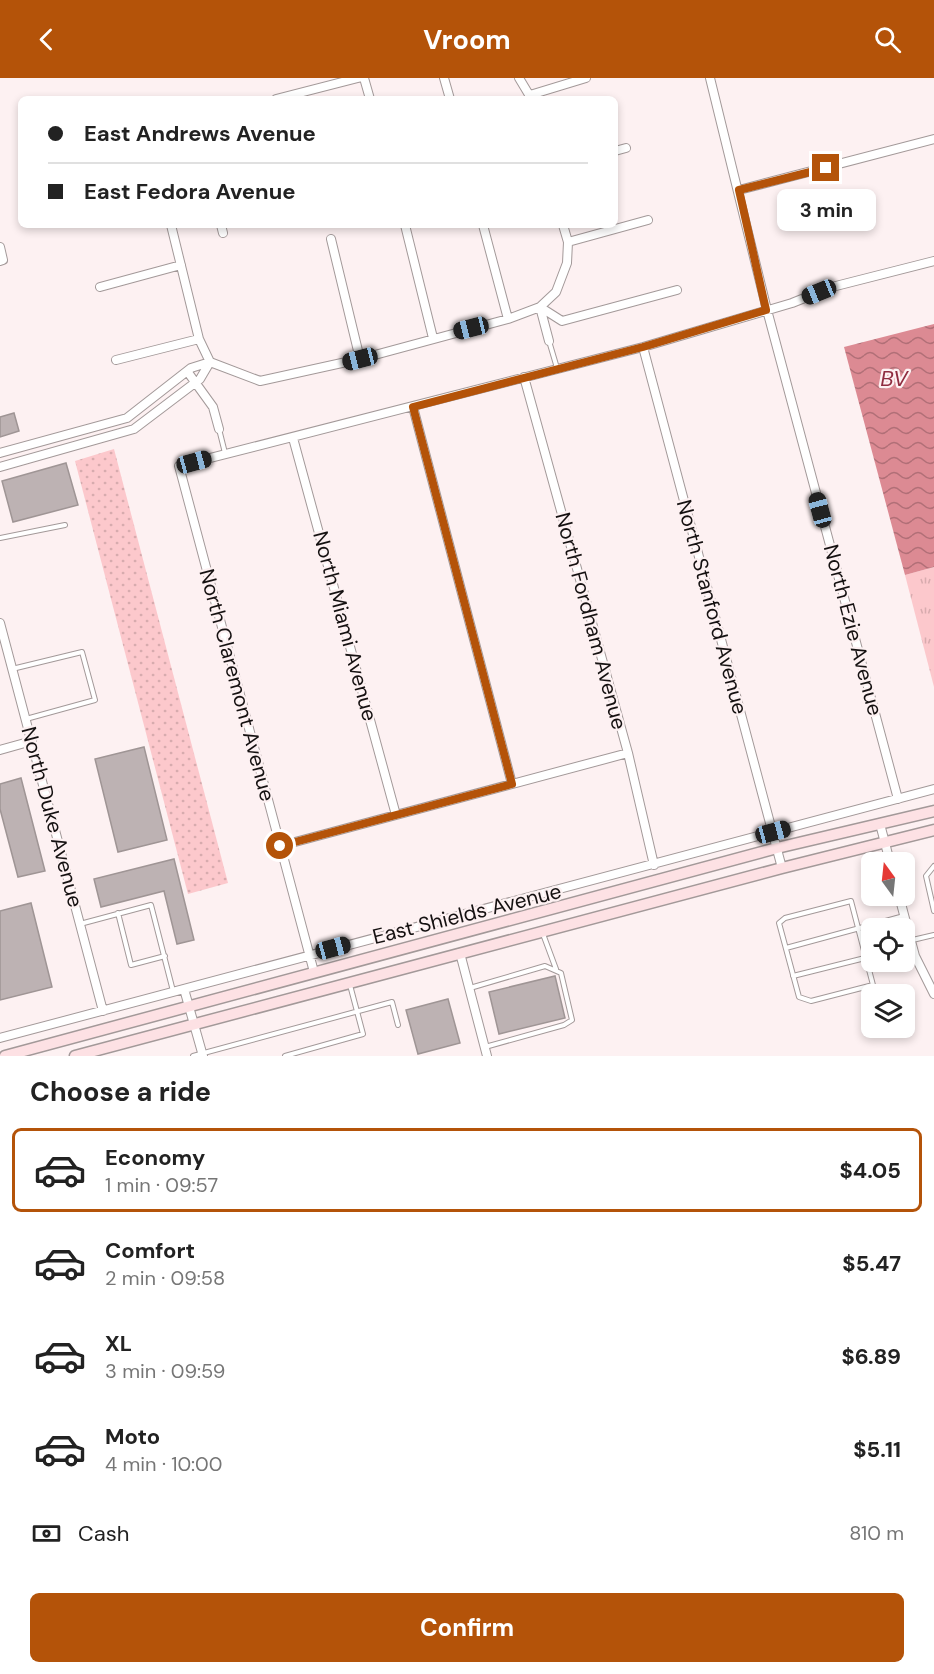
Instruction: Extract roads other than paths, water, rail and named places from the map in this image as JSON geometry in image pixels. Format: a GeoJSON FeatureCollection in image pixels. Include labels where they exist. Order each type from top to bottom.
{"type":"FeatureCollection","features":[{"type":"Feature","properties":{"kind":"main road","name":"East Shields Avenue"},"geometry":{"type":"LineString","coordinates":[[5,1056],[777,848],[934,811]]}},
{"type":"Feature","properties":{"kind":"main road","name":"East Shields Avenue"},"geometry":{"type":"LineString","coordinates":[[77,1056],[782,868],[934,830]]}},
{"type":"Feature","properties":{"kind":"street"},"geometry":{"type":"LineString","coordinates":[[288,96],[358,78]]}},
{"type":"Feature","properties":{"kind":"street"},"geometry":{"type":"LineString","coordinates":[[364,78],[369,96]]}},
{"type":"Feature","properties":{"kind":"street"},"geometry":{"type":"LineString","coordinates":[[444,78],[449,96]]}},
{"type":"Feature","properties":{"kind":"street"},"geometry":{"type":"LineString","coordinates":[[519,78],[530,96]]}},
{"type":"Feature","properties":{"kind":"street"},"geometry":{"type":"LineString","coordinates":[[534,96],[586,78]]}},
{"type":"Feature","properties":{"kind":"street","name":"North Ezie Avenue"},"geometry":{"type":"LineString","coordinates":[[710,78],[739,190],[766,310],[898,799]]}},
{"type":"Feature","properties":{"kind":"street"},"geometry":{"type":"LineString","coordinates":[[739,190],[934,139]]}},
{"type":"Feature","properties":{"kind":"street"},"geometry":{"type":"LineString","coordinates":[[618,150],[626,148]]}},
{"type":"Feature","properties":{"kind":"street"},"geometry":{"type":"LineString","coordinates":[[568,242],[648,220]]}},
{"type":"Feature","properties":{"kind":"street"},"geometry":{"type":"LineString","coordinates":[[172,228],[200,339],[210,362]]}},
{"type":"Feature","properties":{"kind":"street"},"geometry":{"type":"LineString","coordinates":[[406,228],[433,338]]}},
{"type":"Feature","properties":{"kind":"street"},"geometry":{"type":"LineString","coordinates":[[484,228],[508,319]]}},
{"type":"Feature","properties":{"kind":"street"},"geometry":{"type":"LineString","coordinates":[[0,453],[127,418],[187,371],[210,362],[260,381],[360,359],[508,319],[540,307],[556,292],[567,263],[568,242],[565,228]]}},
{"type":"Feature","properties":{"kind":"street"},"geometry":{"type":"LineString","coordinates":[[332,239],[360,359]]}},
{"type":"Feature","properties":{"kind":"street"},"geometry":{"type":"LineString","coordinates":[[0,247],[3,260],[0,261]]}},
{"type":"Feature","properties":{"kind":"street"},"geometry":{"type":"LineString","coordinates":[[225,454],[643,347],[766,310],[832,287],[934,261]]}},
{"type":"Feature","properties":{"kind":"street"},"geometry":{"type":"LineString","coordinates":[[100,287],[181,265]]}},
{"type":"Feature","properties":{"kind":"street"},"geometry":{"type":"LineString","coordinates":[[540,307],[562,321],[677,290]]}},
{"type":"Feature","properties":{"kind":"street"},"geometry":{"type":"LineString","coordinates":[[540,307],[549,341]]}},
{"type":"Feature","properties":{"kind":"street"},"geometry":{"type":"LineString","coordinates":[[116,360],[200,339]]}},
{"type":"Feature","properties":{"kind":"street","name":"North Stanford Avenue"},"geometry":{"type":"LineString","coordinates":[[643,347],[782,868]]}},
{"type":"Feature","properties":{"kind":"street"},"geometry":{"type":"LineString","coordinates":[[0,467],[134,429],[196,381],[210,362]]}},
{"type":"Feature","properties":{"kind":"street"},"geometry":{"type":"LineString","coordinates":[[187,371],[213,407],[219,429]]}},
{"type":"Feature","properties":{"kind":"street","name":"North Fordham Avenue"},"geometry":{"type":"LineString","coordinates":[[524,377],[628,753],[654,866]]}},
{"type":"Feature","properties":{"kind":"street"},"geometry":{"type":"LineString","coordinates":[[413,407],[512,784]]}},
{"type":"Feature","properties":{"kind":"street","name":"North Miami Avenue"},"geometry":{"type":"LineString","coordinates":[[294,438],[396,815]]}},
{"type":"Feature","properties":{"kind":"street","name":"North Claremont Avenue"},"geometry":{"type":"LineString","coordinates":[[225,454],[179,466],[314,972]]}},
{"type":"Feature","properties":{"kind":"street","name":"North Duke Avenue"},"geometry":{"type":"LineString","coordinates":[[0,623],[103,1011]]}},
{"type":"Feature","properties":{"kind":"street"},"geometry":{"type":"LineString","coordinates":[[0,750],[32,741]]}},
{"type":"Feature","properties":{"kind":"street"},"geometry":{"type":"LineString","coordinates":[[280,846],[628,753]]}},
{"type":"Feature","properties":{"kind":"street","name":"East Shields Avenue"},"geometry":{"type":"LineString","coordinates":[[0,1038],[310,954],[654,866],[934,789]]}},
{"type":"Feature","properties":{"kind":"street"},"geometry":{"type":"LineString","coordinates":[[880,824],[887,852]]}},
{"type":"Feature","properties":{"kind":"street"},"geometry":{"type":"LineString","coordinates":[[902,906],[904,916]]}},
{"type":"Feature","properties":{"kind":"street"},"geometry":{"type":"LineString","coordinates":[[460,953],[487,1056]]}},
{"type":"Feature","properties":{"kind":"street"},"geometry":{"type":"LineString","coordinates":[[915,956],[934,994]]}},
{"type":"Feature","properties":{"kind":"street"},"geometry":{"type":"LineString","coordinates":[[184,989],[202,1055]]}},
{"type":"Feature","properties":{"kind":"lane"},"geometry":{"type":"LineString","coordinates":[[549,341],[557,369]]}},
{"type":"Feature","properties":{"kind":"lane"},"geometry":{"type":"LineString","coordinates":[[219,429],[225,454]]}},
{"type":"Feature","properties":{"kind":"lane"},"geometry":{"type":"LineString","coordinates":[[0,538],[65,525]]}},
{"type":"Feature","properties":{"kind":"lane"},"geometry":{"type":"LineString","coordinates":[[12,669],[82,652],[95,700],[26,719]]}},
{"type":"Feature","properties":{"kind":"lane"},"geometry":{"type":"LineString","coordinates":[[934,866],[926,876],[934,911]]}},
{"type":"Feature","properties":{"kind":"lane"},"geometry":{"type":"LineString","coordinates":[[861,940],[851,901],[785,918],[779,923],[799,997],[811,1001],[873,985],[870,972]]}},
{"type":"Feature","properties":{"kind":"lane"},"geometry":{"type":"LineString","coordinates":[[80,924],[151,904],[174,992]]}},
{"type":"Feature","properties":{"kind":"lane"},"geometry":{"type":"LineString","coordinates":[[118,913],[131,965],[165,956]]}},
{"type":"Feature","properties":{"kind":"lane"},"geometry":{"type":"LineString","coordinates":[[786,948],[904,916]]}},
{"type":"Feature","properties":{"kind":"lane"},"geometry":{"type":"LineString","coordinates":[[484,1047],[564,1025],[572,1020],[561,974],[548,954],[542,932]]}},
{"type":"Feature","properties":{"kind":"lane"},"geometry":{"type":"LineString","coordinates":[[915,940],[934,935]]}},
{"type":"Feature","properties":{"kind":"lane"},"geometry":{"type":"LineString","coordinates":[[794,976],[861,956]]}},
{"type":"Feature","properties":{"kind":"lane"},"geometry":{"type":"LineString","coordinates":[[469,988],[545,966],[556,969]]}},
{"type":"Feature","properties":{"kind":"lane"},"geometry":{"type":"LineString","coordinates":[[285,1056],[363,1034],[350,983]]}},
{"type":"Feature","properties":{"kind":"lane"},"geometry":{"type":"LineString","coordinates":[[193,1056],[392,1002],[398,1025]]}},
{"type":"Feature","properties":{"kind":"water","name":"BV"},"geometry":{"type":"Polygon","coordinates":[[[934,324],[934,567],[905,575],[844,347],[934,324]]]}}]}
